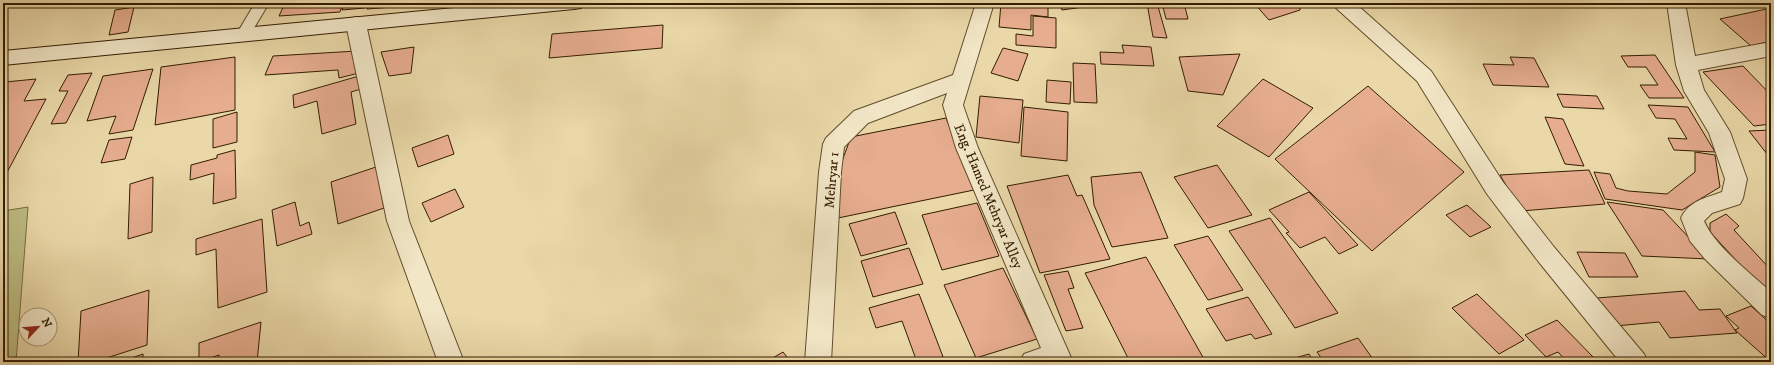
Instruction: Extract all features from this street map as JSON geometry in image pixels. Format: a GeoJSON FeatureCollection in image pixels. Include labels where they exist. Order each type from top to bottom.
{"type":"FeatureCollection","features":[{"type":"Feature","properties":{"kind":"street"},"geometry":{"type":"LineString","coordinates":[[3,58],[574,3]]}},
{"type":"Feature","properties":{"kind":"street","name":"Eng. Hamed Mehryar Alley"},"geometry":{"type":"LineString","coordinates":[[985,3],[953,105],[967,148],[1058,358]]}},
{"type":"Feature","properties":{"kind":"street"},"geometry":{"type":"LineString","coordinates":[[1342,3],[1424,76],[1495,188],[1546,254],[1635,362]]}},
{"type":"Feature","properties":{"kind":"street"},"geometry":{"type":"LineString","coordinates":[[1676,3],[1686,65],[1694,91],[1719,132],[1736,179],[1732,198],[1704,207],[1692,218],[1698,234],[1713,252],[1771,308]]}},
{"type":"Feature","properties":{"kind":"street"},"geometry":{"type":"LineString","coordinates":[[356,24],[398,221],[451,362]]}},
{"type":"Feature","properties":{"kind":"street"},"geometry":{"type":"LineString","coordinates":[[1686,65],[1771,49]]}},
{"type":"Feature","properties":{"kind":"street","name":"Mehryar 1"},"geometry":{"type":"LineString","coordinates":[[818,362],[830,172],[834,144],[861,117],[962,80]]}},
{"type":"Feature","properties":{"kind":"street"},"geometry":{"type":"LineString","coordinates":[[1034,362],[1058,358]]}},
{"type":"Feature","properties":{"kind":"lane"},"geometry":{"type":"LineString","coordinates":[[243,35],[262,3]]}},
{"type":"Feature","properties":{"kind":"green space"},"geometry":{"type":"Polygon","coordinates":[[[28,207],[20,307],[18,307],[16,362],[3,362],[3,211],[28,207]]]}},
{"type":"Feature","properties":{"kind":"building"},"geometry":{"type":"Polygon","coordinates":[[[285,3],[343,3],[340,12],[279,16],[285,3]]]}},
{"type":"Feature","properties":{"kind":"building"},"geometry":{"type":"Polygon","coordinates":[[[345,3],[367,3],[365,8],[342,10],[345,3]]]}},
{"type":"Feature","properties":{"kind":"building"},"geometry":{"type":"Polygon","coordinates":[[[369,3],[444,3],[367,9],[369,3]]]}},
{"type":"Feature","properties":{"kind":"building"},"geometry":{"type":"Polygon","coordinates":[[[1001,3],[1048,3],[1048,17],[1031,15],[1031,30],[999,27],[1001,3]]]}},
{"type":"Feature","properties":{"kind":"building"},"geometry":{"type":"Polygon","coordinates":[[[1059,3],[1113,3],[1062,10],[1059,3]]]}},
{"type":"Feature","properties":{"kind":"building"},"geometry":{"type":"Polygon","coordinates":[[[1147,3],[1157,3],[1167,38],[1153,37],[1147,3]]]}},
{"type":"Feature","properties":{"kind":"building"},"geometry":{"type":"Polygon","coordinates":[[[1162,3],[1184,3],[1188,19],[1166,19],[1162,3]]]}},
{"type":"Feature","properties":{"kind":"building"},"geometry":{"type":"Polygon","coordinates":[[[1254,3],[1300,3],[1300,10],[1269,20],[1254,3]]]}},
{"type":"Feature","properties":{"kind":"building"},"geometry":{"type":"Polygon","coordinates":[[[134,7],[128,32],[109,35],[115,10],[134,7]]]}},
{"type":"Feature","properties":{"kind":"building"},"geometry":{"type":"Polygon","coordinates":[[[1771,8],[1771,41],[1751,46],[1720,19],[1771,8]]]}},
{"type":"Feature","properties":{"kind":"building"},"geometry":{"type":"Polygon","coordinates":[[[1033,16],[1056,18],[1056,48],[1016,45],[1016,34],[1033,36],[1033,16]]]}},
{"type":"Feature","properties":{"kind":"building"},"geometry":{"type":"Polygon","coordinates":[[[663,25],[662,48],[549,58],[552,34],[663,25]]]}},
{"type":"Feature","properties":{"kind":"building"},"geometry":{"type":"Polygon","coordinates":[[[1122,45],[1151,47],[1154,66],[1101,64],[1100,52],[1124,53],[1122,45]]]}},
{"type":"Feature","properties":{"kind":"building"},"geometry":{"type":"Polygon","coordinates":[[[414,47],[411,73],[389,76],[381,52],[414,47]]]}},
{"type":"Feature","properties":{"kind":"building"},"geometry":{"type":"Polygon","coordinates":[[[1003,48],[1028,54],[1018,81],[991,73],[1003,48]]]}},
{"type":"Feature","properties":{"kind":"building"},"geometry":{"type":"Polygon","coordinates":[[[357,51],[359,73],[339,78],[338,70],[265,75],[273,56],[357,51]]]}},
{"type":"Feature","properties":{"kind":"building"},"geometry":{"type":"Polygon","coordinates":[[[1240,54],[1223,95],[1188,91],[1179,57],[1240,54]]]}},
{"type":"Feature","properties":{"kind":"building"},"geometry":{"type":"Polygon","coordinates":[[[1655,55],[1684,98],[1649,98],[1640,85],[1658,85],[1646,67],[1628,67],[1621,56],[1655,55]]]}},
{"type":"Feature","properties":{"kind":"building"},"geometry":{"type":"Polygon","coordinates":[[[235,57],[235,110],[155,125],[161,67],[235,57]]]}},
{"type":"Feature","properties":{"kind":"building"},"geometry":{"type":"Polygon","coordinates":[[[1510,57],[1534,58],[1549,87],[1493,85],[1483,64],[1514,65],[1510,57]]]}},
{"type":"Feature","properties":{"kind":"building"},"geometry":{"type":"Polygon","coordinates":[[[1073,63],[1095,64],[1097,103],[1074,102],[1073,63]]]}},
{"type":"Feature","properties":{"kind":"building"},"geometry":{"type":"Polygon","coordinates":[[[1743,66],[1771,95],[1771,124],[1754,126],[1703,72],[1743,66]]]}},
{"type":"Feature","properties":{"kind":"building"},"geometry":{"type":"Polygon","coordinates":[[[153,69],[133,130],[109,134],[116,116],[87,121],[103,76],[153,69]]]}},
{"type":"Feature","properties":{"kind":"building"},"geometry":{"type":"Polygon","coordinates":[[[92,73],[66,123],[51,124],[68,91],[59,91],[68,75],[92,73]]]}},
{"type":"Feature","properties":{"kind":"building"},"geometry":{"type":"Polygon","coordinates":[[[359,76],[361,89],[351,92],[356,124],[322,134],[317,101],[294,108],[293,95],[359,76]]]}},
{"type":"Feature","properties":{"kind":"building"},"geometry":{"type":"Polygon","coordinates":[[[36,79],[24,101],[46,99],[3,180],[3,85],[5,82],[36,79]]]}},
{"type":"Feature","properties":{"kind":"building"},"geometry":{"type":"Polygon","coordinates":[[[1263,79],[1313,108],[1269,157],[1217,126],[1263,79]]]}},
{"type":"Feature","properties":{"kind":"building"},"geometry":{"type":"Polygon","coordinates":[[[1047,80],[1071,82],[1070,104],[1046,102],[1047,80]]]}},
{"type":"Feature","properties":{"kind":"building"},"geometry":{"type":"Polygon","coordinates":[[[1368,86],[1464,172],[1372,251],[1275,159],[1368,86]]]}},
{"type":"Feature","properties":{"kind":"building"},"geometry":{"type":"Polygon","coordinates":[[[1557,94],[1597,96],[1604,109],[1563,107],[1557,94]]]}},
{"type":"Feature","properties":{"kind":"building"},"geometry":{"type":"Polygon","coordinates":[[[980,96],[1023,100],[1019,143],[976,137],[980,96]]]}},
{"type":"Feature","properties":{"kind":"building"},"geometry":{"type":"Polygon","coordinates":[[[1648,105],[1688,107],[1715,152],[1674,150],[1668,138],[1687,139],[1675,119],[1656,118],[1648,105]]]}},
{"type":"Feature","properties":{"kind":"building"},"geometry":{"type":"Polygon","coordinates":[[[1024,107],[1068,112],[1067,161],[1021,156],[1024,107]]]}},
{"type":"Feature","properties":{"kind":"building"},"geometry":{"type":"Polygon","coordinates":[[[237,112],[237,142],[213,148],[213,119],[237,112]]]}},
{"type":"Feature","properties":{"kind":"building"},"geometry":{"type":"Polygon","coordinates":[[[1545,117],[1563,119],[1584,166],[1565,164],[1545,117]]]}},
{"type":"Feature","properties":{"kind":"building"},"geometry":{"type":"Polygon","coordinates":[[[946,118],[974,190],[838,218],[836,177],[851,137],[946,118]]]}},
{"type":"Feature","properties":{"kind":"building"},"geometry":{"type":"Polygon","coordinates":[[[1771,130],[1771,159],[1749,131],[1771,130]]]}},
{"type":"Feature","properties":{"kind":"building"},"geometry":{"type":"Polygon","coordinates":[[[448,135],[454,154],[418,167],[412,148],[448,135]]]}},
{"type":"Feature","properties":{"kind":"building"},"geometry":{"type":"Polygon","coordinates":[[[132,137],[125,159],[101,163],[109,140],[132,137]]]}},
{"type":"Feature","properties":{"kind":"building"},"geometry":{"type":"Polygon","coordinates":[[[235,150],[236,198],[213,204],[214,173],[190,180],[191,165],[217,158],[217,155],[235,150]]]}},
{"type":"Feature","properties":{"kind":"building"},"geometry":{"type":"Polygon","coordinates":[[[1695,152],[1715,155],[1720,187],[1682,210],[1605,199],[1594,172],[1610,174],[1616,188],[1628,191],[1667,194],[1695,172],[1695,152]]]}},
{"type":"Feature","properties":{"kind":"building"},"geometry":{"type":"Polygon","coordinates":[[[1217,165],[1252,215],[1208,228],[1174,177],[1217,165]]]}},
{"type":"Feature","properties":{"kind":"building"},"geometry":{"type":"Polygon","coordinates":[[[376,167],[384,208],[338,224],[331,182],[376,167]]]}},
{"type":"Feature","properties":{"kind":"building"},"geometry":{"type":"Polygon","coordinates":[[[1589,170],[1605,204],[1521,211],[1500,175],[1589,170]]]}},
{"type":"Feature","properties":{"kind":"building"},"geometry":{"type":"Polygon","coordinates":[[[1141,172],[1168,238],[1112,247],[1094,205],[1091,177],[1141,172]]]}},
{"type":"Feature","properties":{"kind":"building"},"geometry":{"type":"Polygon","coordinates":[[[1068,175],[1077,196],[1082,195],[1110,259],[1040,273],[1007,186],[1068,175]]]}},
{"type":"Feature","properties":{"kind":"building"},"geometry":{"type":"Polygon","coordinates":[[[153,177],[152,232],[128,239],[130,184],[153,177]]]}},
{"type":"Feature","properties":{"kind":"building"},"geometry":{"type":"Polygon","coordinates":[[[455,189],[464,207],[431,222],[422,203],[455,189]]]}},
{"type":"Feature","properties":{"kind":"building"},"geometry":{"type":"Polygon","coordinates":[[[1309,192],[1358,245],[1339,254],[1325,237],[1300,248],[1286,233],[1289,232],[1269,210],[1309,192]]]}},
{"type":"Feature","properties":{"kind":"building"},"geometry":{"type":"Polygon","coordinates":[[[295,202],[300,226],[309,222],[312,234],[277,246],[272,210],[295,202]]]}},
{"type":"Feature","properties":{"kind":"building"},"geometry":{"type":"Polygon","coordinates":[[[1607,202],[1663,210],[1709,259],[1642,256],[1607,202]]]}},
{"type":"Feature","properties":{"kind":"building"},"geometry":{"type":"Polygon","coordinates":[[[977,203],[999,256],[942,270],[922,215],[977,203]]]}},
{"type":"Feature","properties":{"kind":"building"},"geometry":{"type":"Polygon","coordinates":[[[1467,205],[1491,227],[1470,237],[1446,215],[1467,205]]]}},
{"type":"Feature","properties":{"kind":"building"},"geometry":{"type":"Polygon","coordinates":[[[895,212],[907,244],[861,256],[849,224],[895,212]]]}},
{"type":"Feature","properties":{"kind":"building"},"geometry":{"type":"Polygon","coordinates":[[[1726,214],[1739,226],[1734,230],[1771,270],[1771,298],[1710,232],[1710,223],[1726,214]]]}},
{"type":"Feature","properties":{"kind":"building"},"geometry":{"type":"Polygon","coordinates":[[[1270,218],[1338,313],[1295,328],[1229,231],[1270,218]]]}},
{"type":"Feature","properties":{"kind":"building"},"geometry":{"type":"Polygon","coordinates":[[[262,219],[267,292],[218,308],[216,249],[196,255],[196,239],[262,219]]]}},
{"type":"Feature","properties":{"kind":"building"},"geometry":{"type":"Polygon","coordinates":[[[1208,236],[1243,290],[1208,300],[1174,245],[1208,236]]]}},
{"type":"Feature","properties":{"kind":"building"},"geometry":{"type":"Polygon","coordinates":[[[909,248],[923,284],[873,297],[861,261],[909,248]]]}},
{"type":"Feature","properties":{"kind":"building"},"geometry":{"type":"Polygon","coordinates":[[[1577,252],[1625,253],[1638,277],[1589,277],[1577,252]]]}},
{"type":"Feature","properties":{"kind":"building"},"geometry":{"type":"Polygon","coordinates":[[[1146,257],[1204,359],[1195,362],[1130,362],[1085,273],[1146,257]]]}},
{"type":"Feature","properties":{"kind":"building"},"geometry":{"type":"Polygon","coordinates":[[[1003,268],[1037,339],[976,358],[944,285],[1003,268]]]}},
{"type":"Feature","properties":{"kind":"building"},"geometry":{"type":"Polygon","coordinates":[[[1068,271],[1074,288],[1068,289],[1083,328],[1066,331],[1044,275],[1068,271]]]}},
{"type":"Feature","properties":{"kind":"building"},"geometry":{"type":"Polygon","coordinates":[[[149,290],[147,345],[94,362],[78,362],[81,311],[149,290]]]}},
{"type":"Feature","properties":{"kind":"building"},"geometry":{"type":"Polygon","coordinates":[[[1685,291],[1699,310],[1720,309],[1737,333],[1670,338],[1659,322],[1615,326],[1597,298],[1685,291]]]}},
{"type":"Feature","properties":{"kind":"building"},"geometry":{"type":"Polygon","coordinates":[[[919,294],[945,362],[917,362],[902,321],[876,328],[869,308],[919,294]]]}},
{"type":"Feature","properties":{"kind":"building"},"geometry":{"type":"Polygon","coordinates":[[[1477,294],[1524,340],[1499,354],[1452,308],[1477,294]]]}},
{"type":"Feature","properties":{"kind":"building"},"geometry":{"type":"Polygon","coordinates":[[[1248,297],[1272,334],[1255,339],[1251,334],[1226,341],[1206,309],[1248,297]]]}},
{"type":"Feature","properties":{"kind":"building"},"geometry":{"type":"Polygon","coordinates":[[[1751,306],[1771,324],[1771,362],[1735,330],[1739,328],[1726,316],[1751,306]]]}},
{"type":"Feature","properties":{"kind":"building"},"geometry":{"type":"Polygon","coordinates":[[[1557,320],[1595,359],[1588,362],[1567,362],[1558,352],[1546,357],[1525,335],[1557,320]]]}},
{"type":"Feature","properties":{"kind":"building"},"geometry":{"type":"Polygon","coordinates":[[[261,322],[257,362],[219,362],[219,355],[199,362],[199,343],[261,322]]]}},
{"type":"Feature","properties":{"kind":"building"},"geometry":{"type":"Polygon","coordinates":[[[1358,338],[1375,362],[1324,362],[1317,352],[1358,338]]]}},
{"type":"Feature","properties":{"kind":"building"},"geometry":{"type":"Polygon","coordinates":[[[783,352],[791,362],[766,362],[783,352]]]}},
{"type":"Feature","properties":{"kind":"building"},"geometry":{"type":"Polygon","coordinates":[[[143,354],[143,362],[120,362],[143,354]]]}},
{"type":"Feature","properties":{"kind":"building"},"geometry":{"type":"Polygon","coordinates":[[[1309,354],[1314,362],[1281,362],[1309,354]]]}}]}
